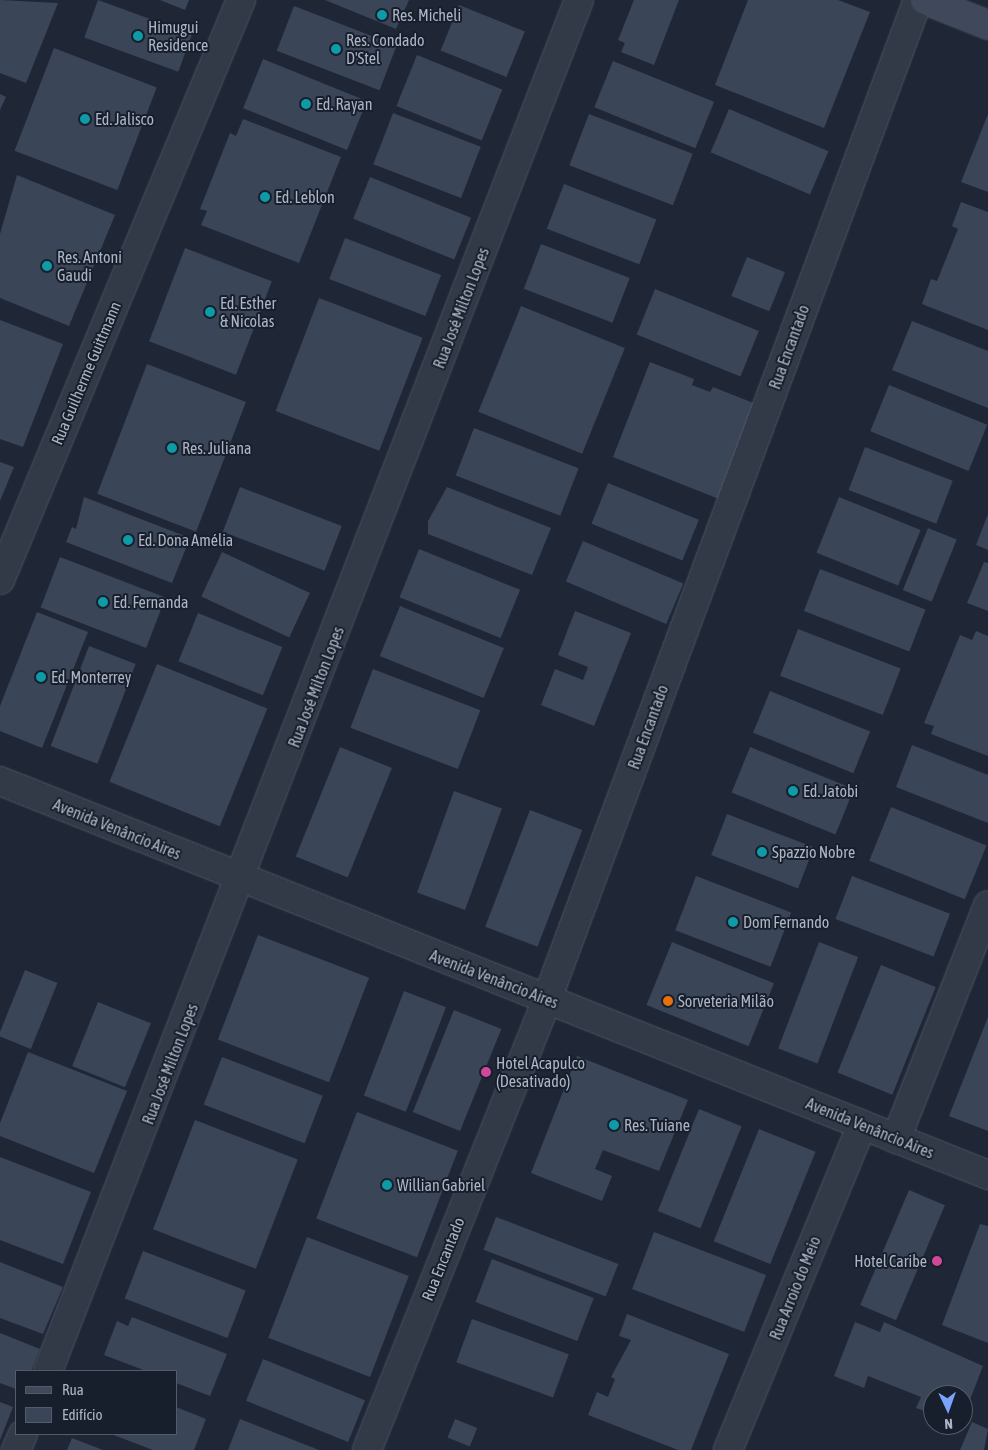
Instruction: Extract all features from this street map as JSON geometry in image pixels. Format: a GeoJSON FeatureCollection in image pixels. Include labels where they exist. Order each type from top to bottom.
{"type":"FeatureCollection","features":[{"type":"Feature","properties":{"kind":"main road"},"geometry":{"type":"LineString","coordinates":[[925,0],[988,25]]}},
{"type":"Feature","properties":{"kind":"street","name":"Rua Guilherme Guittmann"},"geometry":{"type":"LineString","coordinates":[[0,580],[241,0]]}},
{"type":"Feature","properties":{"kind":"street","name":"Rua José Milton Lopes"},"geometry":{"type":"LineString","coordinates":[[48,1370],[242,880],[580,0]]}},
{"type":"Feature","properties":{"kind":"street","name":"Rua Encantado"},"geometry":{"type":"LineString","coordinates":[[367,1450],[547,999],[918,0]]}},
{"type":"Feature","properties":{"kind":"street","name":"Avenida Venâncio Aires"},"geometry":{"type":"LineString","coordinates":[[0,781],[242,880],[988,1175]]}},
{"type":"Feature","properties":{"kind":"street"},"geometry":{"type":"LineString","coordinates":[[896,1139],[988,904]]}},
{"type":"Feature","properties":{"kind":"street","name":"Rua Arroio do Meio"},"geometry":{"type":"LineString","coordinates":[[728,1450],[862,1125]]}},
{"type":"Feature","properties":{"kind":"street"},"geometry":{"type":"LineString","coordinates":[[16,1450],[23,1435]]}},
{"type":"Feature","properties":{"kind":"building"},"geometry":{"type":"Polygon","coordinates":[[[0,0],[58,3],[26,83],[0,73],[0,0]]]}},
{"type":"Feature","properties":{"kind":"building","name":"Himugui Residence"},"geometry":{"type":"Polygon","coordinates":[[[98,0],[192,34],[178,72],[84,38],[98,0]]]}},
{"type":"Feature","properties":{"kind":"building"},"geometry":{"type":"Polygon","coordinates":[[[160,0],[189,0],[185,10],[160,0]]]}},
{"type":"Feature","properties":{"kind":"building","name":"Res. Micheli"},"geometry":{"type":"Polygon","coordinates":[[[325,0],[409,0],[396,29],[325,0]]]}},
{"type":"Feature","properties":{"kind":"building"},"geometry":{"type":"Polygon","coordinates":[[[634,0],[679,0],[654,65],[621,52],[625,43],[618,40],[634,0]]]}},
{"type":"Feature","properties":{"kind":"building"},"geometry":{"type":"Polygon","coordinates":[[[748,0],[838,0],[870,12],[824,128],[715,85],[748,0]]]}},
{"type":"Feature","properties":{"kind":"building"},"geometry":{"type":"Polygon","coordinates":[[[459,5],[525,32],[506,77],[441,50],[459,5]]]}},
{"type":"Feature","properties":{"kind":"building","name":"Res. Condado D'Stel"},"geometry":{"type":"Polygon","coordinates":[[[294,6],[397,45],[379,90],[277,51],[294,6]]]}},
{"type":"Feature","properties":{"kind":"building","name":"Ed. Jalisco"},"geometry":{"type":"Polygon","coordinates":[[[54,48],[157,87],[117,190],[15,151],[54,48]]]}},
{"type":"Feature","properties":{"kind":"building"},"geometry":{"type":"Polygon","coordinates":[[[417,55],[502,89],[482,140],[396,106],[417,55]]]}},
{"type":"Feature","properties":{"kind":"building","name":"Ed. Rayan"},"geometry":{"type":"Polygon","coordinates":[[[263,59],[367,101],[347,150],[243,108],[263,59]]]}},
{"type":"Feature","properties":{"kind":"building"},"geometry":{"type":"Polygon","coordinates":[[[613,61],[714,102],[695,148],[594,107],[613,61]]]}},
{"type":"Feature","properties":{"kind":"building"},"geometry":{"type":"Polygon","coordinates":[[[0,94],[6,97],[0,110],[0,94]]]}},
{"type":"Feature","properties":{"kind":"building"},"geometry":{"type":"Polygon","coordinates":[[[729,109],[828,151],[810,194],[711,152],[729,109]]]}},
{"type":"Feature","properties":{"kind":"building"},"geometry":{"type":"Polygon","coordinates":[[[393,113],[481,147],[461,198],[373,164],[393,113]]]}},
{"type":"Feature","properties":{"kind":"building"},"geometry":{"type":"Polygon","coordinates":[[[589,114],[693,154],[673,205],[569,165],[589,114]]]}},
{"type":"Feature","properties":{"kind":"building"},"geometry":{"type":"Polygon","coordinates":[[[988,114],[988,192],[961,182],[988,114]]]}},
{"type":"Feature","properties":{"kind":"building","name":"Ed. Leblon"},"geometry":{"type":"Polygon","coordinates":[[[243,119],[341,157],[299,263],[201,225],[207,211],[200,209],[230,133],[236,136],[243,119]]]}},
{"type":"Feature","properties":{"kind":"building","name":"Res. Antoni Gaudi"},"geometry":{"type":"Polygon","coordinates":[[[17,175],[115,215],[69,326],[0,298],[0,234],[17,175]]]}},
{"type":"Feature","properties":{"kind":"building"},"geometry":{"type":"Polygon","coordinates":[[[370,177],[471,218],[454,260],[353,219],[370,177]]]}},
{"type":"Feature","properties":{"kind":"building"},"geometry":{"type":"Polygon","coordinates":[[[564,184],[656,219],[639,264],[547,229],[564,184]]]}},
{"type":"Feature","properties":{"kind":"building"},"geometry":{"type":"Polygon","coordinates":[[[961,202],[988,212],[988,330],[922,304],[931,279],[937,281],[958,229],[952,226],[961,202]]]}},
{"type":"Feature","properties":{"kind":"building"},"geometry":{"type":"Polygon","coordinates":[[[345,238],[441,275],[425,316],[329,279],[345,238]]]}},
{"type":"Feature","properties":{"kind":"building"},"geometry":{"type":"Polygon","coordinates":[[[541,244],[630,278],[612,323],[524,289],[541,244]]]}},
{"type":"Feature","properties":{"kind":"building","name":"Ed. Esther & Nicolas"},"geometry":{"type":"Polygon","coordinates":[[[185,248],[272,281],[236,375],[149,341],[185,248]]]}},
{"type":"Feature","properties":{"kind":"building"},"geometry":{"type":"Polygon","coordinates":[[[747,257],[785,272],[769,311],[731,296],[747,257]]]}},
{"type":"Feature","properties":{"kind":"building"},"geometry":{"type":"Polygon","coordinates":[[[655,289],[759,331],[740,376],[637,334],[655,289]]]}},
{"type":"Feature","properties":{"kind":"building"},"geometry":{"type":"Polygon","coordinates":[[[319,298],[423,338],[379,451],[276,411],[319,298]]]}},
{"type":"Feature","properties":{"kind":"building"},"geometry":{"type":"Polygon","coordinates":[[[521,306],[625,348],[582,454],[478,412],[521,306]]]}},
{"type":"Feature","properties":{"kind":"building"},"geometry":{"type":"Polygon","coordinates":[[[0,320],[63,344],[23,447],[0,439],[0,320]]]}},
{"type":"Feature","properties":{"kind":"building"},"geometry":{"type":"Polygon","coordinates":[[[912,321],[988,351],[988,408],[892,370],[912,321]]]}},
{"type":"Feature","properties":{"kind":"building"},"geometry":{"type":"Polygon","coordinates":[[[650,362],[694,379],[692,385],[710,392],[713,387],[756,404],[719,499],[613,457],[650,362]]]}},
{"type":"Feature","properties":{"kind":"building","name":"Res. Juliana"},"geometry":{"type":"Polygon","coordinates":[[[147,364],[246,402],[196,532],[97,494],[147,364]]]}},
{"type":"Feature","properties":{"kind":"building"},"geometry":{"type":"Polygon","coordinates":[[[889,385],[987,425],[969,471],[870,431],[889,385]]]}},
{"type":"Feature","properties":{"kind":"building"},"geometry":{"type":"Polygon","coordinates":[[[474,428],[579,468],[560,516],[456,476],[474,428]]]}},
{"type":"Feature","properties":{"kind":"building"},"geometry":{"type":"Polygon","coordinates":[[[865,447],[953,481],[936,524],[849,490],[865,447]]]}},
{"type":"Feature","properties":{"kind":"building"},"geometry":{"type":"Polygon","coordinates":[[[0,462],[14,467],[0,501],[0,462]]]}},
{"type":"Feature","properties":{"kind":"building"},"geometry":{"type":"Polygon","coordinates":[[[608,483],[699,520],[682,561],[592,524],[608,483]]]}},
{"type":"Feature","properties":{"kind":"building"},"geometry":{"type":"Polygon","coordinates":[[[240,487],[342,526],[325,571],[223,532],[240,487]]]}},
{"type":"Feature","properties":{"kind":"building"},"geometry":{"type":"Polygon","coordinates":[[[447,487],[551,528],[532,575],[428,534],[428,521],[447,487]]]}},
{"type":"Feature","properties":{"kind":"building","name":"Ed. Dona Amélia"},"geometry":{"type":"Polygon","coordinates":[[[84,497],[190,538],[172,583],[66,542],[72,527],[76,529],[84,497]]]}},
{"type":"Feature","properties":{"kind":"building"},"geometry":{"type":"Polygon","coordinates":[[[839,497],[921,530],[898,586],[817,553],[839,497]]]}},
{"type":"Feature","properties":{"kind":"building"},"geometry":{"type":"Polygon","coordinates":[[[988,514],[988,550],[976,545],[988,514]]]}},
{"type":"Feature","properties":{"kind":"building"},"geometry":{"type":"Polygon","coordinates":[[[928,528],[957,540],[932,602],[903,590],[928,528]]]}},
{"type":"Feature","properties":{"kind":"building"},"geometry":{"type":"Polygon","coordinates":[[[583,541],[683,584],[666,624],[566,582],[583,541]]]}},
{"type":"Feature","properties":{"kind":"building"},"geometry":{"type":"Polygon","coordinates":[[[419,549],[520,590],[501,638],[400,597],[419,549]]]}},
{"type":"Feature","properties":{"kind":"building"},"geometry":{"type":"Polygon","coordinates":[[[222,552],[310,593],[289,637],[201,596],[222,552]]]}},
{"type":"Feature","properties":{"kind":"building","name":"Ed. Fernanda"},"geometry":{"type":"Polygon","coordinates":[[[60,557],[165,597],[146,648],[41,607],[60,557]]]}},
{"type":"Feature","properties":{"kind":"building"},"geometry":{"type":"Polygon","coordinates":[[[984,562],[988,563],[988,611],[967,603],[984,562]]]}},
{"type":"Feature","properties":{"kind":"building"},"geometry":{"type":"Polygon","coordinates":[[[820,569],[925,609],[909,652],[804,611],[820,569]]]}},
{"type":"Feature","properties":{"kind":"building"},"geometry":{"type":"Polygon","coordinates":[[[400,606],[504,648],[484,698],[380,656],[400,606]]]}},
{"type":"Feature","properties":{"kind":"building"},"geometry":{"type":"Polygon","coordinates":[[[575,611],[631,633],[594,726],[541,705],[555,669],[583,680],[588,667],[558,655],[575,611]]]}},
{"type":"Feature","properties":{"kind":"building","name":"Ed. Monterrey"},"geometry":{"type":"Polygon","coordinates":[[[37,612],[88,632],[42,748],[0,731],[0,706],[37,612]]]}},
{"type":"Feature","properties":{"kind":"building"},"geometry":{"type":"Polygon","coordinates":[[[198,613],[282,647],[263,695],[179,661],[198,613]]]}},
{"type":"Feature","properties":{"kind":"building"},"geometry":{"type":"Polygon","coordinates":[[[798,629],[901,668],[883,715],[780,676],[798,629]]]}},
{"type":"Feature","properties":{"kind":"building"},"geometry":{"type":"Polygon","coordinates":[[[976,631],[988,636],[988,756],[931,734],[934,726],[924,723],[960,635],[972,640],[976,631]]]}},
{"type":"Feature","properties":{"kind":"building"},"geometry":{"type":"Polygon","coordinates":[[[89,646],[136,664],[97,764],[51,746],[89,646]]]}},
{"type":"Feature","properties":{"kind":"building"},"geometry":{"type":"Polygon","coordinates":[[[157,664],[267,709],[220,826],[109,782],[157,664]]]}},
{"type":"Feature","properties":{"kind":"building"},"geometry":{"type":"Polygon","coordinates":[[[373,669],[480,710],[458,769],[350,728],[373,669]]]}},
{"type":"Feature","properties":{"kind":"building"},"geometry":{"type":"Polygon","coordinates":[[[770,691],[870,731],[853,773],[753,733],[770,691]]]}},
{"type":"Feature","properties":{"kind":"building"},"geometry":{"type":"Polygon","coordinates":[[[912,745],[988,775],[988,823],[896,787],[912,745]]]}},
{"type":"Feature","properties":{"kind":"building"},"geometry":{"type":"Polygon","coordinates":[[[340,747],[392,768],[348,877],[296,856],[340,747]]]}},
{"type":"Feature","properties":{"kind":"building","name":"Ed. Jatobi"},"geometry":{"type":"Polygon","coordinates":[[[750,747],[854,789],[835,834],[732,792],[750,747]]]}},
{"type":"Feature","properties":{"kind":"building"},"geometry":{"type":"Polygon","coordinates":[[[454,791],[502,808],[465,910],[417,892],[454,791]]]}},
{"type":"Feature","properties":{"kind":"building"},"geometry":{"type":"Polygon","coordinates":[[[891,807],[986,846],[965,899],[869,861],[891,807]]]}},
{"type":"Feature","properties":{"kind":"building"},"geometry":{"type":"Polygon","coordinates":[[[530,810],[582,830],[537,947],[485,927],[530,810]]]}},
{"type":"Feature","properties":{"kind":"building","name":"Spazzio Nobre"},"geometry":{"type":"Polygon","coordinates":[[[727,814],[814,847],[798,888],[711,855],[727,814]]]}},
{"type":"Feature","properties":{"kind":"building","name":"Dom Fernando"},"geometry":{"type":"Polygon","coordinates":[[[696,876],[791,913],[770,967],[675,930],[696,876]]]}},
{"type":"Feature","properties":{"kind":"building"},"geometry":{"type":"Polygon","coordinates":[[[852,876],[950,914],[934,957],[836,919],[852,876]]]}},
{"type":"Feature","properties":{"kind":"building"},"geometry":{"type":"Polygon","coordinates":[[[258,935],[369,978],[329,1082],[218,1040],[258,935]]]}},
{"type":"Feature","properties":{"kind":"building"},"geometry":{"type":"Polygon","coordinates":[[[672,942],[774,983],[749,1046],[647,1005],[672,942]]]}},
{"type":"Feature","properties":{"kind":"building"},"geometry":{"type":"Polygon","coordinates":[[[819,942],[858,957],[817,1063],[778,1048],[819,942]]]}},
{"type":"Feature","properties":{"kind":"building"},"geometry":{"type":"Polygon","coordinates":[[[881,965],[936,987],[892,1095],[838,1073],[881,965]]]}},
{"type":"Feature","properties":{"kind":"building"},"geometry":{"type":"Polygon","coordinates":[[[25,970],[57,983],[31,1049],[0,1036],[0,1032],[25,970]]]}},
{"type":"Feature","properties":{"kind":"building"},"geometry":{"type":"Polygon","coordinates":[[[404,991],[446,1007],[406,1112],[364,1096],[404,991]]]}},
{"type":"Feature","properties":{"kind":"building"},"geometry":{"type":"Polygon","coordinates":[[[98,1002],[151,1023],[125,1087],[72,1066],[98,1002]]]}},
{"type":"Feature","properties":{"kind":"building"},"geometry":{"type":"Polygon","coordinates":[[[454,1010],[501,1029],[460,1131],[413,1112],[454,1010]]]}},
{"type":"Feature","properties":{"kind":"building"},"geometry":{"type":"Polygon","coordinates":[[[988,1017],[988,1131],[949,1116],[988,1017]]]}},
{"type":"Feature","properties":{"kind":"building"},"geometry":{"type":"Polygon","coordinates":[[[28,1052],[127,1091],[94,1173],[0,1136],[0,1123],[28,1052]]]}},
{"type":"Feature","properties":{"kind":"building","name":"Res. Tuiane"},"geometry":{"type":"Polygon","coordinates":[[[577,1056],[688,1100],[659,1171],[603,1150],[595,1169],[612,1176],[602,1201],[531,1173],[577,1056]]]}},
{"type":"Feature","properties":{"kind":"building"},"geometry":{"type":"Polygon","coordinates":[[[222,1057],[323,1096],[305,1143],[204,1105],[222,1057]]]}},
{"type":"Feature","properties":{"kind":"building"},"geometry":{"type":"Polygon","coordinates":[[[699,1109],[742,1126],[700,1228],[658,1211],[699,1109]]]}},
{"type":"Feature","properties":{"kind":"building","name":"Willian Gabriel"},"geometry":{"type":"Polygon","coordinates":[[[357,1112],[458,1151],[417,1257],[316,1218],[357,1112]]]}},
{"type":"Feature","properties":{"kind":"building"},"geometry":{"type":"Polygon","coordinates":[[[195,1120],[298,1159],[256,1269],[153,1229],[195,1120]]]}},
{"type":"Feature","properties":{"kind":"building"},"geometry":{"type":"Polygon","coordinates":[[[759,1129],[816,1152],[770,1264],[714,1241],[759,1129]]]}},
{"type":"Feature","properties":{"kind":"building"},"geometry":{"type":"Polygon","coordinates":[[[0,1157],[91,1192],[63,1264],[0,1240],[0,1157]]]}},
{"type":"Feature","properties":{"kind":"building"},"geometry":{"type":"Polygon","coordinates":[[[909,1190],[945,1205],[896,1320],[860,1305],[909,1190]]]}},
{"type":"Feature","properties":{"kind":"building"},"geometry":{"type":"Polygon","coordinates":[[[496,1217],[618,1264],[606,1297],[483,1250],[496,1217]]]}},
{"type":"Feature","properties":{"kind":"building"},"geometry":{"type":"Polygon","coordinates":[[[980,1224],[988,1226],[988,1343],[942,1325],[980,1224]]]}},
{"type":"Feature","properties":{"kind":"building"},"geometry":{"type":"Polygon","coordinates":[[[654,1232],[766,1275],[744,1332],[632,1289],[654,1232]]]}},
{"type":"Feature","properties":{"kind":"building"},"geometry":{"type":"Polygon","coordinates":[[[307,1237],[409,1276],[370,1377],[268,1338],[307,1237]]]}},
{"type":"Feature","properties":{"kind":"building"},"geometry":{"type":"Polygon","coordinates":[[[143,1251],[246,1290],[227,1338],[125,1299],[143,1251]]]}},
{"type":"Feature","properties":{"kind":"building"},"geometry":{"type":"Polygon","coordinates":[[[492,1259],[594,1298],[577,1341],[476,1302],[492,1259]]]}},
{"type":"Feature","properties":{"kind":"building"},"geometry":{"type":"Polygon","coordinates":[[[0,1262],[63,1287],[43,1334],[0,1318],[0,1262]]]}},
{"type":"Feature","properties":{"kind":"building"},"geometry":{"type":"Polygon","coordinates":[[[627,1314],[729,1354],[691,1450],[678,1450],[588,1415],[597,1392],[608,1397],[615,1379],[611,1377],[631,1340],[619,1336],[627,1314]]]}},
{"type":"Feature","properties":{"kind":"building"},"geometry":{"type":"Polygon","coordinates":[[[132,1317],[227,1354],[210,1396],[178,1384],[178,1370],[143,1370],[104,1355],[117,1321],[128,1326],[132,1317]]]}},
{"type":"Feature","properties":{"kind":"building"},"geometry":{"type":"Polygon","coordinates":[[[472,1319],[569,1354],[553,1397],[456,1362],[472,1319]]]}},
{"type":"Feature","properties":{"kind":"building"},"geometry":{"type":"Polygon","coordinates":[[[855,1322],[880,1332],[884,1322],[983,1366],[973,1392],[973,1385],[923,1385],[923,1410],[916,1408],[921,1397],[868,1376],[864,1388],[834,1376],[855,1322]]]}},
{"type":"Feature","properties":{"kind":"building"},"geometry":{"type":"Polygon","coordinates":[[[0,1333],[40,1349],[31,1370],[15,1370],[15,1389],[0,1383],[0,1333]]]}},
{"type":"Feature","properties":{"kind":"building"},"geometry":{"type":"Polygon","coordinates":[[[263,1359],[365,1400],[348,1442],[246,1401],[263,1359]]]}},
{"type":"Feature","properties":{"kind":"building"},"geometry":{"type":"Polygon","coordinates":[[[0,1402],[13,1407],[0,1440],[0,1402]]]}},
{"type":"Feature","properties":{"kind":"building"},"geometry":{"type":"Polygon","coordinates":[[[178,1408],[206,1419],[194,1450],[153,1450],[114,1435],[178,1435],[178,1408]]]}},
{"type":"Feature","properties":{"kind":"building"},"geometry":{"type":"Polygon","coordinates":[[[240,1419],[319,1450],[228,1450],[240,1419]]]}},
{"type":"Feature","properties":{"kind":"building"},"geometry":{"type":"Polygon","coordinates":[[[455,1419],[477,1428],[470,1447],[448,1438],[455,1419]]]}},
{"type":"Feature","properties":{"kind":"building"},"geometry":{"type":"Polygon","coordinates":[[[973,1422],[988,1429],[984,1450],[960,1450],[966,1435],[973,1435],[973,1422]]]}},
{"type":"Feature","properties":{"kind":"building"},"geometry":{"type":"Polygon","coordinates":[[[72,1438],[103,1450],[67,1450],[72,1438]]]}},
{"type":"Feature","properties":{"kind":"place","name":"Res. Micheli"},"geometry":{"type":"Point","coordinates":[382,15]}},
{"type":"Feature","properties":{"kind":"place","name":"Himugui Residence"},"geometry":{"type":"Point","coordinates":[138,36]}},
{"type":"Feature","properties":{"kind":"place","name":"Res. Condado D'Stel"},"geometry":{"type":"Point","coordinates":[336,49]}},
{"type":"Feature","properties":{"kind":"place","name":"Ed. Rayan"},"geometry":{"type":"Point","coordinates":[306,104]}},
{"type":"Feature","properties":{"kind":"place","name":"Ed. Jalisco"},"geometry":{"type":"Point","coordinates":[85,119]}},
{"type":"Feature","properties":{"kind":"place","name":"Ed. Leblon"},"geometry":{"type":"Point","coordinates":[265,197]}},
{"type":"Feature","properties":{"kind":"place","name":"Res. Antoni Gaudi"},"geometry":{"type":"Point","coordinates":[47,266]}},
{"type":"Feature","properties":{"kind":"place","name":"Ed. Esther & Nicolas"},"geometry":{"type":"Point","coordinates":[210,312]}},
{"type":"Feature","properties":{"kind":"place","name":"Res. Juliana"},"geometry":{"type":"Point","coordinates":[172,448]}},
{"type":"Feature","properties":{"kind":"place","name":"Ed. Dona Amélia"},"geometry":{"type":"Point","coordinates":[128,540]}},
{"type":"Feature","properties":{"kind":"place","name":"Ed. Fernanda"},"geometry":{"type":"Point","coordinates":[103,602]}},
{"type":"Feature","properties":{"kind":"place","name":"Ed. Monterrey"},"geometry":{"type":"Point","coordinates":[41,677]}},
{"type":"Feature","properties":{"kind":"place","name":"Ed. Jatobi"},"geometry":{"type":"Point","coordinates":[793,791]}},
{"type":"Feature","properties":{"kind":"place","name":"Spazzio Nobre"},"geometry":{"type":"Point","coordinates":[762,852]}},
{"type":"Feature","properties":{"kind":"place","name":"Dom Fernando"},"geometry":{"type":"Point","coordinates":[733,922]}},
{"type":"Feature","properties":{"kind":"place","name":"Sorveteria Milão"},"geometry":{"type":"Point","coordinates":[668,1001]}},
{"type":"Feature","properties":{"kind":"place","name":"Hotel Acapulco (Desativado)"},"geometry":{"type":"Point","coordinates":[486,1072]}},
{"type":"Feature","properties":{"kind":"place","name":"Res. Tuiane"},"geometry":{"type":"Point","coordinates":[614,1125]}},
{"type":"Feature","properties":{"kind":"place","name":"Willian Gabriel"},"geometry":{"type":"Point","coordinates":[387,1185]}},
{"type":"Feature","properties":{"kind":"place","name":"Hotel Caribe"},"geometry":{"type":"Point","coordinates":[937,1261]}}]}
